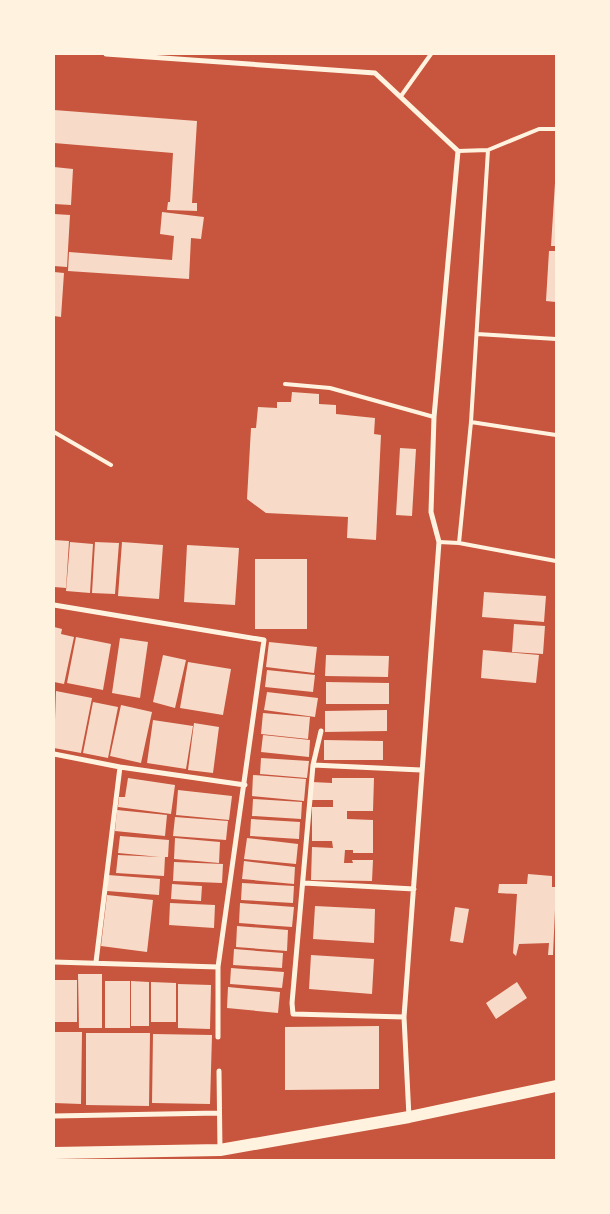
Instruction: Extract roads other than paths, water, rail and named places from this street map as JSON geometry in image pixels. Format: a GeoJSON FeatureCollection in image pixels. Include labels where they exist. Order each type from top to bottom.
{"type":"FeatureCollection","features":[{"type":"Feature","properties":{"kind":"main road"},"geometry":{"type":"LineString","coordinates":[[54,1154],[220,1150],[409,1117],[556,1086]]}},
{"type":"Feature","properties":{"kind":"street"},"geometry":{"type":"LineString","coordinates":[[106,54],[375,73],[458,151],[434,417],[430,512],[439,542],[404,1017],[409,1117]]}},
{"type":"Feature","properties":{"kind":"street"},"geometry":{"type":"LineString","coordinates":[[54,605],[264,640],[245,786],[218,967],[218,1037]]}},
{"type":"Feature","properties":{"kind":"street"},"geometry":{"type":"LineString","coordinates":[[321,731],[313,765],[292,1003],[293,1014],[404,1017]]}},
{"type":"Feature","properties":{"kind":"street"},"geometry":{"type":"LineString","coordinates":[[54,754],[120,767],[245,786]]}},
{"type":"Feature","properties":{"kind":"street"},"geometry":{"type":"LineString","coordinates":[[313,765],[421,770]]}},
{"type":"Feature","properties":{"kind":"street"},"geometry":{"type":"LineString","coordinates":[[96,962],[120,767]]}},
{"type":"Feature","properties":{"kind":"street"},"geometry":{"type":"LineString","coordinates":[[304,883],[414,888]]}},
{"type":"Feature","properties":{"kind":"street"},"geometry":{"type":"LineString","coordinates":[[54,962],[218,967]]}},
{"type":"Feature","properties":{"kind":"street"},"geometry":{"type":"LineString","coordinates":[[219,1071],[220,1150]]}},
{"type":"Feature","properties":{"kind":"street"},"geometry":{"type":"LineString","coordinates":[[54,1116],[219,1113]]}},
{"type":"Feature","properties":{"kind":"lane"},"geometry":{"type":"LineString","coordinates":[[401,96],[431,54]]}},
{"type":"Feature","properties":{"kind":"lane"},"geometry":{"type":"LineString","coordinates":[[458,151],[488,150],[539,129],[556,129]]}},
{"type":"Feature","properties":{"kind":"lane"},"geometry":{"type":"LineString","coordinates":[[459,543],[472,422],[488,150]]}},
{"type":"Feature","properties":{"kind":"lane"},"geometry":{"type":"LineString","coordinates":[[477,334],[556,339]]}},
{"type":"Feature","properties":{"kind":"lane"},"geometry":{"type":"LineString","coordinates":[[285,384],[330,388],[434,417]]}},
{"type":"Feature","properties":{"kind":"lane"},"geometry":{"type":"LineString","coordinates":[[472,422],[556,435]]}},
{"type":"Feature","properties":{"kind":"lane"},"geometry":{"type":"LineString","coordinates":[[54,432],[111,465]]}},
{"type":"Feature","properties":{"kind":"lane"},"geometry":{"type":"LineString","coordinates":[[439,542],[459,543],[556,561]]}}]}
